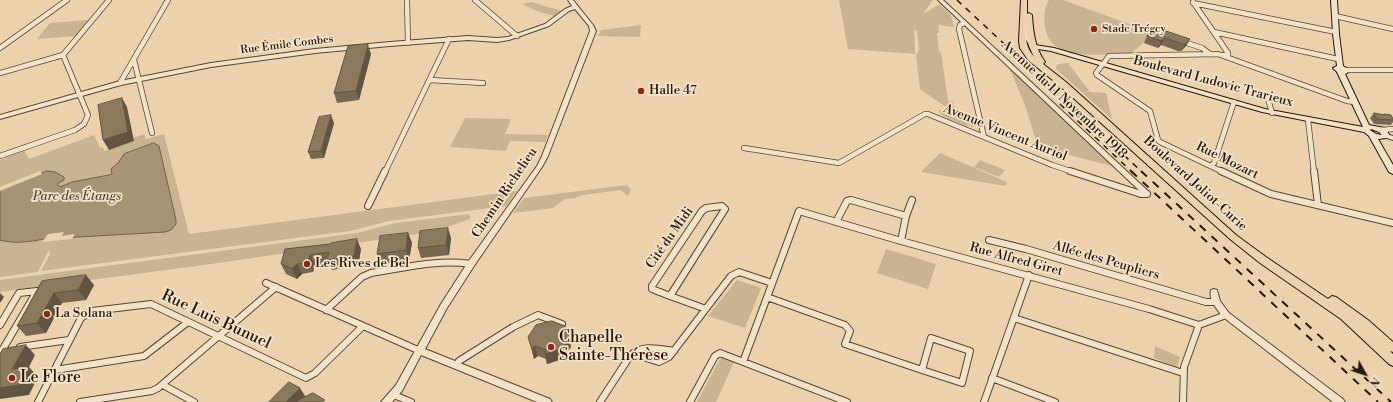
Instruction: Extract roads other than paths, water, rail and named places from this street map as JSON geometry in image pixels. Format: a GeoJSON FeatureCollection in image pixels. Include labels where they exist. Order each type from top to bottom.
{"type":"FeatureCollection","features":[{"type":"Feature","properties":{"kind":"main road","name":"Boulevard Joliot-Curie"},"geometry":{"type":"LineString","coordinates":[[1024,0],[1023,45],[1035,62],[1063,84],[1233,237],[1263,260],[1345,316],[1393,361]]}},
{"type":"Feature","properties":{"kind":"main road","name":"Boulevard Joliot-Curie"},"geometry":{"type":"LineString","coordinates":[[1028,0],[1029,24],[1033,47],[1040,61],[1237,234],[1267,257],[1351,313],[1393,348]]}},
{"type":"Feature","properties":{"kind":"main road"},"geometry":{"type":"LineString","coordinates":[[1334,0],[1338,59],[1355,102],[1364,120],[1378,133],[1393,169]]}},
{"type":"Feature","properties":{"kind":"main road"},"geometry":{"type":"LineString","coordinates":[[1024,22],[1028,38],[1033,47]]}},
{"type":"Feature","properties":{"kind":"main road","name":"Boulevard Ludovic Trarieux"},"geometry":{"type":"LineString","coordinates":[[1033,47],[1049,48],[1272,114],[1378,133]]}},
{"type":"Feature","properties":{"kind":"street"},"geometry":{"type":"LineString","coordinates":[[0,48],[56,10],[67,0]]}},
{"type":"Feature","properties":{"kind":"street"},"geometry":{"type":"LineString","coordinates":[[0,73],[63,55],[109,0]]}},
{"type":"Feature","properties":{"kind":"street"},"geometry":{"type":"LineString","coordinates":[[120,83],[168,0]]}},
{"type":"Feature","properties":{"kind":"street"},"geometry":{"type":"LineString","coordinates":[[407,0],[408,43]]}},
{"type":"Feature","properties":{"kind":"street"},"geometry":{"type":"LineString","coordinates":[[475,0],[517,36]]}},
{"type":"Feature","properties":{"kind":"street","name":"Chemin Richelieu"},"geometry":{"type":"LineString","coordinates":[[386,402],[394,395],[444,306],[471,264],[540,166],[545,156],[593,34],[592,26],[570,0]]}},
{"type":"Feature","properties":{"kind":"street","name":"Avenue du 11 Novembre 1918"},"geometry":{"type":"LineString","coordinates":[[940,0],[1147,194]]}},
{"type":"Feature","properties":{"kind":"street"},"geometry":{"type":"LineString","coordinates":[[1192,1],[1336,32]]}},
{"type":"Feature","properties":{"kind":"street"},"geometry":{"type":"LineString","coordinates":[[1102,64],[1109,56],[1228,55],[1192,1]]}},
{"type":"Feature","properties":{"kind":"street","name":"Rue Émile Combes"},"geometry":{"type":"LineString","coordinates":[[0,117],[140,78],[211,65],[315,51],[449,39],[468,38],[498,40],[517,36],[547,25],[567,10],[576,7]]}},
{"type":"Feature","properties":{"kind":"street"},"geometry":{"type":"LineString","coordinates":[[1335,16],[1393,30]]}},
{"type":"Feature","properties":{"kind":"street"},"geometry":{"type":"LineString","coordinates":[[964,23],[960,25],[959,29],[984,136]]}},
{"type":"Feature","properties":{"kind":"street"},"geometry":{"type":"LineString","coordinates":[[1214,32],[1338,59]]}},
{"type":"Feature","properties":{"kind":"street"},"geometry":{"type":"LineString","coordinates":[[1173,38],[1202,48],[1210,54]]}},
{"type":"Feature","properties":{"kind":"street"},"geometry":{"type":"LineString","coordinates":[[368,206],[449,39]]}},
{"type":"Feature","properties":{"kind":"street"},"geometry":{"type":"LineString","coordinates":[[0,156],[82,126],[88,115],[63,55]]}},
{"type":"Feature","properties":{"kind":"street"},"geometry":{"type":"LineString","coordinates":[[1221,55],[1355,102]]}},
{"type":"Feature","properties":{"kind":"street"},"geometry":{"type":"LineString","coordinates":[[134,60],[137,75],[140,78],[152,134]]}},
{"type":"Feature","properties":{"kind":"street","name":"Rue Mozart"},"geometry":{"type":"LineString","coordinates":[[1102,64],[1096,73],[1097,75],[1150,112],[1158,140],[1160,142],[1271,194],[1393,223]]}},
{"type":"Feature","properties":{"kind":"street"},"geometry":{"type":"LineString","coordinates":[[1342,69],[1393,70]]}},
{"type":"Feature","properties":{"kind":"street"},"geometry":{"type":"LineString","coordinates":[[430,80],[483,83]]}},
{"type":"Feature","properties":{"kind":"street"},"geometry":{"type":"LineString","coordinates":[[1264,96],[1268,99],[1272,114]]}},
{"type":"Feature","properties":{"kind":"street"},"geometry":{"type":"LineString","coordinates":[[1212,166],[1234,102]]}},
{"type":"Feature","properties":{"kind":"street","name":"Avenue Vincent Auriol"},"geometry":{"type":"LineString","coordinates":[[744,148],[839,163],[925,114],[928,114],[1052,165],[1141,194],[1147,194]]}},
{"type":"Feature","properties":{"kind":"street"},"geometry":{"type":"LineString","coordinates":[[1308,120],[1318,205]]}},
{"type":"Feature","properties":{"kind":"street"},"geometry":{"type":"LineString","coordinates":[[1378,133],[1393,129]]}},
{"type":"Feature","properties":{"kind":"street"},"geometry":{"type":"LineString","coordinates":[[836,222],[847,201],[851,200],[906,216]]}},
{"type":"Feature","properties":{"kind":"street"},"geometry":{"type":"LineString","coordinates":[[901,241],[906,216],[912,200]]}},
{"type":"Feature","properties":{"kind":"street","name":"Cité du Midi"},"geometry":{"type":"LineString","coordinates":[[670,296],[725,209],[722,206],[706,208],[702,211],[652,286],[652,289],[670,296],[706,310]]}},
{"type":"Feature","properties":{"kind":"street","name":"Rue Alfred Giret"},"geometry":{"type":"LineString","coordinates":[[772,283],[799,211],[901,241],[1149,309],[1199,326]]}},
{"type":"Feature","properties":{"kind":"street","name":"Allée des Peupliers"},"geometry":{"type":"LineString","coordinates":[[989,240],[1026,249],[1206,302],[1216,302]]}},
{"type":"Feature","properties":{"kind":"street"},"geometry":{"type":"LineString","coordinates":[[326,310],[362,277],[372,272],[456,262],[471,264]]}},
{"type":"Feature","properties":{"kind":"street"},"geometry":{"type":"LineString","coordinates":[[630,356],[640,356],[659,362],[669,358],[731,276],[739,272],[772,283],[744,362]]}},
{"type":"Feature","properties":{"kind":"street"},"geometry":{"type":"LineString","coordinates":[[984,402],[1029,275]]}},
{"type":"Feature","properties":{"kind":"street"},"geometry":{"type":"LineString","coordinates":[[266,283],[420,351],[547,402]]}},
{"type":"Feature","properties":{"kind":"street"},"geometry":{"type":"LineString","coordinates":[[80,402],[152,391],[163,385],[276,287]]}},
{"type":"Feature","properties":{"kind":"street"},"geometry":{"type":"LineString","coordinates":[[0,325],[19,293],[37,291],[1,352]]}},
{"type":"Feature","properties":{"kind":"street"},"geometry":{"type":"LineString","coordinates":[[1214,292],[1216,302],[1226,315],[1340,402]]}},
{"type":"Feature","properties":{"kind":"street"},"geometry":{"type":"LineString","coordinates":[[767,297],[846,325],[850,331],[845,344],[922,370],[962,383],[970,351],[931,338],[922,370]]}},
{"type":"Feature","properties":{"kind":"street","name":"Rue Luis Bunuel"},"geometry":{"type":"LineString","coordinates":[[38,402],[81,318],[92,311],[150,304],[306,378],[315,373],[363,326]]}},
{"type":"Feature","properties":{"kind":"street"},"geometry":{"type":"LineString","coordinates":[[456,365],[459,361],[513,327],[538,315],[562,324]]}},
{"type":"Feature","properties":{"kind":"street"},"geometry":{"type":"LineString","coordinates":[[1183,402],[1183,373],[1199,326],[1226,315]]}},
{"type":"Feature","properties":{"kind":"street"},"geometry":{"type":"LineString","coordinates":[[1014,318],[1183,373]]}},
{"type":"Feature","properties":{"kind":"street"},"geometry":{"type":"LineString","coordinates":[[55,370],[144,356],[188,322]]}},
{"type":"Feature","properties":{"kind":"street"},"geometry":{"type":"LineString","coordinates":[[1,352],[69,340]]}},
{"type":"Feature","properties":{"kind":"street"},"geometry":{"type":"LineString","coordinates":[[600,402],[634,351],[640,348],[674,351]]}},
{"type":"Feature","properties":{"kind":"street"},"geometry":{"type":"LineString","coordinates":[[690,402],[717,353],[847,402]]}},
{"type":"Feature","properties":{"kind":"street"},"geometry":{"type":"LineString","coordinates":[[992,378],[1055,402]]}},
{"type":"Feature","properties":{"kind":"street"},"geometry":{"type":"LineString","coordinates":[[163,385],[194,402]]}},
{"type":"Feature","properties":{"kind":"street"},"geometry":{"type":"LineString","coordinates":[[394,395],[411,402]]}},
{"type":"Feature","properties":{"kind":"railway"},"geometry":{"type":"LineString","coordinates":[[957,0],[1142,172]]}},
{"type":"Feature","properties":{"kind":"railway"},"geometry":{"type":"LineString","coordinates":[[1060,104],[1132,172]]}},
{"type":"Feature","properties":{"kind":"railway"},"geometry":{"type":"LineString","coordinates":[[1131,171],[1378,402]]}},
{"type":"Feature","properties":{"kind":"railway"},"geometry":{"type":"LineString","coordinates":[[1141,171],[1391,402]]}},
{"type":"Feature","properties":{"kind":"place","name":"Stade Trégey"},"geometry":{"type":"Point","coordinates":[1094,29]}},
{"type":"Feature","properties":{"kind":"place","name":"Halle 47"},"geometry":{"type":"Point","coordinates":[641,91]}},
{"type":"Feature","properties":{"kind":"place","name":"Les Rives de Bel"},"geometry":{"type":"Point","coordinates":[307,264]}},
{"type":"Feature","properties":{"kind":"place","name":"La Solana"},"geometry":{"type":"Point","coordinates":[47,314]}},
{"type":"Feature","properties":{"kind":"place","name":"Chapelle Sainte-Thérèse"},"geometry":{"type":"Point","coordinates":[551,347]}},
{"type":"Feature","properties":{"kind":"place","name":"Le Flore"},"geometry":{"type":"Point","coordinates":[12,378]}},
{"type":"Feature","properties":{"kind":"park label","name":"Parc des Étangs"},"geometry":{"type":"Point","coordinates":[77,197]}}]}
